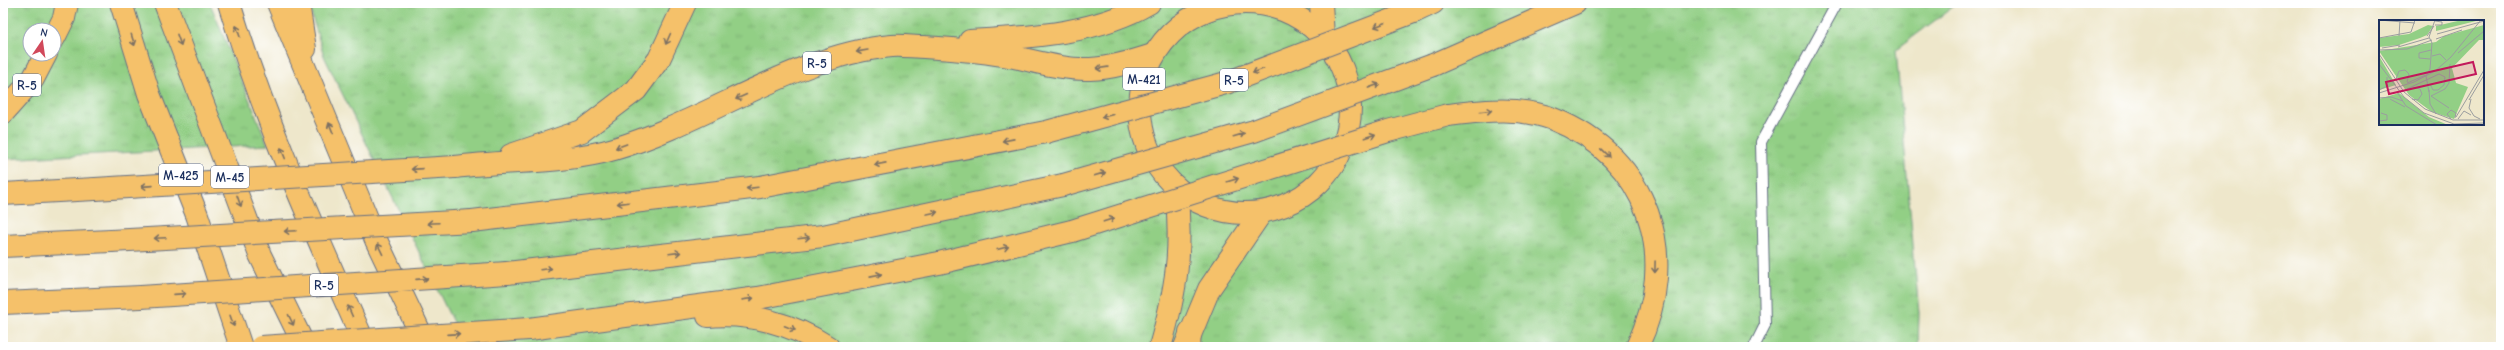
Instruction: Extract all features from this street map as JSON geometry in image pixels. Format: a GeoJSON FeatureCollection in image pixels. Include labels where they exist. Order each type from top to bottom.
{"type":"FeatureCollection","features":[{"type":"Feature","properties":{"kind":"main road"},"geometry":{"type":"LineString","coordinates":[[62,22],[67,3]]}},
{"type":"Feature","properties":{"kind":"main road","name":"M-425"},"geometry":{"type":"LineString","coordinates":[[121,3],[149,94],[197,215],[241,347]]}},
{"type":"Feature","properties":{"kind":"main road","name":"M-45"},"geometry":{"type":"LineString","coordinates":[[165,3],[260,255],[305,347]]}},
{"type":"Feature","properties":{"kind":"main road"},"geometry":{"type":"LineString","coordinates":[[230,3],[274,131],[312,226],[366,347]]}},
{"type":"Feature","properties":{"kind":"main road"},"geometry":{"type":"LineString","coordinates":[[278,3],[376,240],[427,347]]}},
{"type":"Feature","properties":{"kind":"main road"},"geometry":{"type":"LineString","coordinates":[[298,3],[310,78]]}},
{"type":"Feature","properties":{"kind":"main road","name":"R-5"},"geometry":{"type":"LineString","coordinates":[[493,162],[582,131],[636,90],[659,59],[684,3]]}},
{"type":"Feature","properties":{"kind":"main road","name":"R-5"},"geometry":{"type":"LineString","coordinates":[[3,194],[456,167],[493,162],[547,161],[613,149],[670,128],[816,63],[856,52],[893,46],[1051,35],[1127,16],[1149,3]]}},
{"type":"Feature","properties":{"kind":"main road","name":"M-421"},"geometry":{"type":"LineString","coordinates":[[1230,3],[1259,4],[1290,13],[1323,37],[1339,62],[1349,100],[1349,119],[1344,140],[1335,163],[1321,183],[1304,197],[1286,207],[1261,213],[1232,212],[1205,205],[1176,190],[1156,164],[1141,129],[1140,91],[1153,55],[1167,35],[1186,20],[1208,8],[1230,3]]}},
{"type":"Feature","properties":{"kind":"main road","name":"M-421"},"geometry":{"type":"LineString","coordinates":[[1321,3],[1323,37]]}},
{"type":"Feature","properties":{"kind":"main road","name":"R-5"},"geometry":{"type":"LineString","coordinates":[[3,303],[141,297],[507,273],[823,236],[1063,185],[1254,131],[1434,65],[1575,3]]}},
{"type":"Feature","properties":{"kind":"main road","name":"R-5"},"geometry":{"type":"LineString","coordinates":[[3,246],[472,221],[760,187],[1046,132],[1226,83],[1424,7]]}},
{"type":"Feature","properties":{"kind":"main road","name":"R-5"},"geometry":{"type":"LineString","coordinates":[[893,46],[977,50],[1053,65],[1089,69],[1128,64],[1153,55]]}},
{"type":"Feature","properties":{"kind":"main road","name":"R-5"},"geometry":{"type":"LineString","coordinates":[[3,113],[33,79],[42,62]]}},
{"type":"Feature","properties":{"kind":"main road"},"geometry":{"type":"LineString","coordinates":[[529,329],[758,298],[939,264],[1072,231],[1388,131],[1448,115],[1494,110],[1527,113],[1552,119],[1586,135],[1628,175],[1644,201],[1656,243],[1655,284],[1646,328],[1637,347]]}},
{"type":"Feature","properties":{"kind":"main road"},"geometry":{"type":"LineString","coordinates":[[1160,347],[1177,280],[1180,246],[1176,190]]}},
{"type":"Feature","properties":{"kind":"main road"},"geometry":{"type":"LineString","coordinates":[[1188,342],[1209,289],[1261,213]]}},
{"type":"Feature","properties":{"kind":"main road"},"geometry":{"type":"LineString","coordinates":[[261,347],[621,324],[720,315],[755,317],[788,327],[828,347]]}},
{"type":"Feature","properties":{"kind":"lane"},"geometry":{"type":"LineString","coordinates":[[1754,347],[1765,326],[1761,142],[1837,3]]}},
{"type":"Feature","properties":{"kind":"green space"},"geometry":{"type":"Polygon","coordinates":[[[3,3],[210,3],[268,145],[3,159],[3,3]]]}},
{"type":"Feature","properties":{"kind":"green space"},"geometry":{"type":"Polygon","coordinates":[[[308,3],[1958,3],[1896,50],[1919,313],[1918,347],[465,347],[324,56],[308,3]]]}}]}
